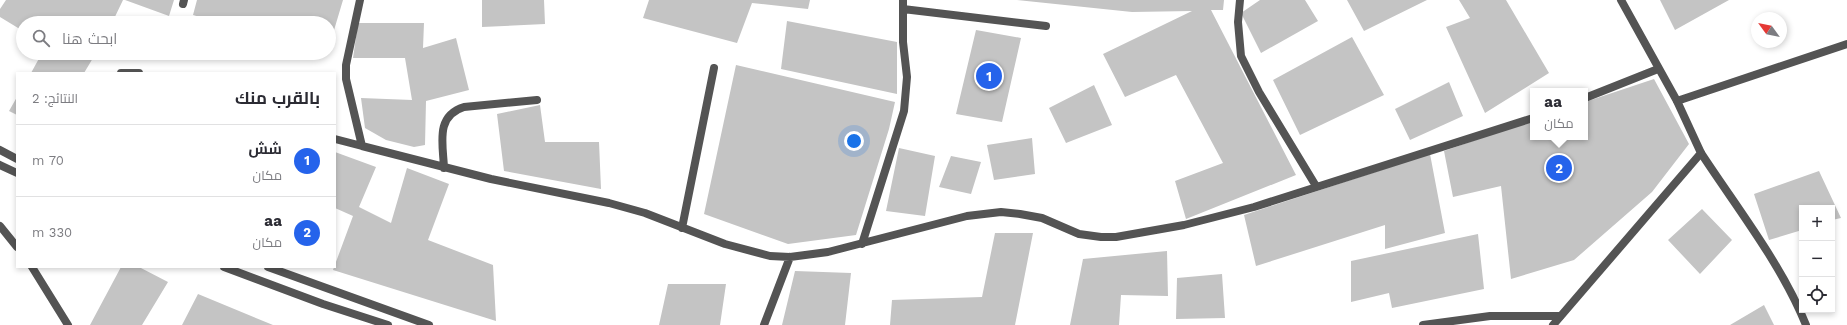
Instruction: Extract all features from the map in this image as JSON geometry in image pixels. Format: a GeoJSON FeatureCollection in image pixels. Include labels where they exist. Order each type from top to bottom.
{"type":"FeatureCollection","features":[{"type":"Feature","properties":{"kind":"street"},"geometry":{"type":"LineString","coordinates":[[360,0],[346,65],[346,79],[362,146]]}},
{"type":"Feature","properties":{"kind":"street"},"geometry":{"type":"LineString","coordinates":[[862,244],[904,111],[907,77],[903,42],[903,0]]}},
{"type":"Feature","properties":{"kind":"street"},"geometry":{"type":"LineString","coordinates":[[1240,0],[1238,22],[1241,56],[1260,92],[1316,186]]}},
{"type":"Feature","properties":{"kind":"street"},"geometry":{"type":"LineString","coordinates":[[1621,0],[1677,101],[1701,153],[1778,270],[1795,298],[1806,325]]}},
{"type":"Feature","properties":{"kind":"street"},"geometry":{"type":"LineString","coordinates":[[902,10],[1046,26]]}},
{"type":"Feature","properties":{"kind":"street"},"geometry":{"type":"LineString","coordinates":[[1677,101],[1847,44]]}},
{"type":"Feature","properties":{"kind":"street"},"geometry":{"type":"LineString","coordinates":[[682,228],[714,68]]}},
{"type":"Feature","properties":{"kind":"street"},"geometry":{"type":"LineString","coordinates":[[1588,97],[1658,69]]}},
{"type":"Feature","properties":{"kind":"street"},"geometry":{"type":"LineString","coordinates":[[444,168],[442,128],[449,116],[454,111],[464,107],[537,100]]}},
{"type":"Feature","properties":{"kind":"street"},"geometry":{"type":"LineString","coordinates":[[336,139],[491,179],[594,199],[645,214],[748,251],[790,257],[828,252],[967,216],[1001,212],[1042,218],[1079,234],[1101,238],[1116,237],[1184,225],[1254,207],[1530,119]]}},
{"type":"Feature","properties":{"kind":"street"},"geometry":{"type":"LineString","coordinates":[[0,150],[16,158]]}},
{"type":"Feature","properties":{"kind":"street"},"geometry":{"type":"LineString","coordinates":[[1553,325],[1701,153]]}},
{"type":"Feature","properties":{"kind":"street"},"geometry":{"type":"LineString","coordinates":[[0,165],[16,173]]}},
{"type":"Feature","properties":{"kind":"street"},"geometry":{"type":"LineString","coordinates":[[0,226],[16,246]]}},
{"type":"Feature","properties":{"kind":"street"},"geometry":{"type":"LineString","coordinates":[[764,325],[790,257]]}},
{"type":"Feature","properties":{"kind":"street"},"geometry":{"type":"LineString","coordinates":[[33,268],[68,325]]}},
{"type":"Feature","properties":{"kind":"street"},"geometry":{"type":"LineString","coordinates":[[227,268],[323,304],[388,325]]}},
{"type":"Feature","properties":{"kind":"street"},"geometry":{"type":"LineString","coordinates":[[271,268],[429,325]]}},
{"type":"Feature","properties":{"kind":"street"},"geometry":{"type":"LineString","coordinates":[[1422,325],[1490,316],[1560,316]]}},
{"type":"Feature","properties":{"kind":"building"},"geometry":{"type":"Polygon","coordinates":[[[6,0],[123,0],[115,16],[16,16],[16,27],[0,17],[0,9],[6,0]]]}},
{"type":"Feature","properties":{"kind":"building"},"geometry":{"type":"Polygon","coordinates":[[[125,0],[174,0],[169,16],[125,0]]]}},
{"type":"Feature","properties":{"kind":"building"},"geometry":{"type":"Polygon","coordinates":[[[197,0],[343,0],[336,24],[336,16],[193,15],[197,0]]]}},
{"type":"Feature","properties":{"kind":"building"},"geometry":{"type":"Polygon","coordinates":[[[482,0],[544,0],[545,24],[482,27],[482,0]]]}},
{"type":"Feature","properties":{"kind":"building"},"geometry":{"type":"Polygon","coordinates":[[[649,0],[810,0],[808,9],[752,3],[737,43],[643,18],[649,0]]]}},
{"type":"Feature","properties":{"kind":"building"},"geometry":{"type":"Polygon","coordinates":[[[1017,0],[1224,0],[1223,10],[1211,10],[1296,175],[1186,219],[1175,181],[1223,163],[1176,75],[1125,97],[1103,54],[1192,11],[1132,12],[1017,0]]]}},
{"type":"Feature","properties":{"kind":"building"},"geometry":{"type":"Polygon","coordinates":[[[1260,0],[1305,0],[1318,21],[1261,53],[1241,13],[1260,0]]]}},
{"type":"Feature","properties":{"kind":"building"},"geometry":{"type":"Polygon","coordinates":[[[1347,0],[1427,0],[1364,31],[1347,0]]]}},
{"type":"Feature","properties":{"kind":"building"},"geometry":{"type":"Polygon","coordinates":[[[1459,0],[1506,0],[1549,73],[1485,113],[1446,27],[1470,18],[1459,0]]]}},
{"type":"Feature","properties":{"kind":"building"},"geometry":{"type":"Polygon","coordinates":[[[1660,0],[1729,0],[1675,30],[1660,0]]]}},
{"type":"Feature","properties":{"kind":"building"},"geometry":{"type":"Polygon","coordinates":[[[787,21],[897,42],[897,94],[781,69],[787,21]]]}},
{"type":"Feature","properties":{"kind":"building"},"geometry":{"type":"Polygon","coordinates":[[[358,23],[424,23],[423,48],[456,38],[469,90],[426,101],[425,145],[414,147],[386,140],[365,128],[361,98],[412,100],[405,58],[353,58],[358,23]]]}},
{"type":"Feature","properties":{"kind":"building"},"geometry":{"type":"Polygon","coordinates":[[[976,30],[1021,38],[1002,122],[956,114],[976,30]]]}},
{"type":"Feature","properties":{"kind":"building"},"geometry":{"type":"Polygon","coordinates":[[[1352,37],[1384,95],[1300,135],[1273,80],[1352,37]]]}},
{"type":"Feature","properties":{"kind":"building"},"geometry":{"type":"Polygon","coordinates":[[[38,60],[92,60],[85,72],[32,72],[38,60]]]}},
{"type":"Feature","properties":{"kind":"building"},"geometry":{"type":"Polygon","coordinates":[[[736,65],[895,102],[889,129],[856,235],[788,244],[704,214],[736,65]]]}},
{"type":"Feature","properties":{"kind":"building"},"geometry":{"type":"Polygon","coordinates":[[[1654,79],[1689,144],[1652,192],[1574,260],[1511,279],[1501,186],[1453,197],[1444,151],[1530,121],[1530,140],[1588,140],[1588,101],[1654,79]]]}},
{"type":"Feature","properties":{"kind":"building"},"geometry":{"type":"Polygon","coordinates":[[[1449,82],[1463,116],[1410,140],[1395,109],[1449,82]]]}},
{"type":"Feature","properties":{"kind":"building"},"geometry":{"type":"Polygon","coordinates":[[[1094,85],[1112,125],[1066,143],[1049,108],[1094,85]]]}},
{"type":"Feature","properties":{"kind":"building"},"geometry":{"type":"Polygon","coordinates":[[[16,99],[16,114],[9,111],[16,99]]]}},
{"type":"Feature","properties":{"kind":"building"},"geometry":{"type":"Polygon","coordinates":[[[540,105],[545,142],[599,142],[601,189],[504,171],[497,114],[540,105]]]}},
{"type":"Feature","properties":{"kind":"building"},"geometry":{"type":"Polygon","coordinates":[[[1032,138],[1035,174],[994,180],[987,145],[1032,138]]]}},
{"type":"Feature","properties":{"kind":"building"},"geometry":{"type":"Polygon","coordinates":[[[899,148],[935,156],[925,216],[886,211],[899,148]]]}},
{"type":"Feature","properties":{"kind":"building"},"geometry":{"type":"Polygon","coordinates":[[[336,152],[376,167],[359,207],[391,223],[407,168],[449,184],[428,240],[493,265],[496,321],[333,270],[334,268],[336,268],[336,262],[353,216],[336,208],[336,152]]]}},
{"type":"Feature","properties":{"kind":"building"},"geometry":{"type":"Polygon","coordinates":[[[1430,154],[1445,233],[1385,249],[1385,225],[1256,266],[1244,215],[1430,154]]]}},
{"type":"Feature","properties":{"kind":"building"},"geometry":{"type":"Polygon","coordinates":[[[951,156],[981,162],[971,194],[939,187],[951,156]]]}},
{"type":"Feature","properties":{"kind":"building"},"geometry":{"type":"Polygon","coordinates":[[[1819,171],[1835,205],[1799,205],[1799,231],[1769,240],[1754,194],[1819,171]]]}},
{"type":"Feature","properties":{"kind":"building"},"geometry":{"type":"Polygon","coordinates":[[[1835,205],[1841,218],[1835,219],[1835,205]]]}},
{"type":"Feature","properties":{"kind":"building"},"geometry":{"type":"Polygon","coordinates":[[[1702,209],[1732,240],[1700,274],[1668,240],[1702,209]]]}},
{"type":"Feature","properties":{"kind":"building"},"geometry":{"type":"Polygon","coordinates":[[[995,233],[1033,233],[1015,325],[890,325],[892,300],[982,297],[995,233]]]}},
{"type":"Feature","properties":{"kind":"building"},"geometry":{"type":"Polygon","coordinates":[[[1478,234],[1484,289],[1392,308],[1389,293],[1351,302],[1351,261],[1478,234]]]}},
{"type":"Feature","properties":{"kind":"building"},"geometry":{"type":"Polygon","coordinates":[[[1167,251],[1168,296],[1121,295],[1119,325],[1070,325],[1083,259],[1167,251]]]}},
{"type":"Feature","properties":{"kind":"building"},"geometry":{"type":"Polygon","coordinates":[[[120,268],[141,268],[168,282],[142,325],[90,325],[120,268]]]}},
{"type":"Feature","properties":{"kind":"building"},"geometry":{"type":"Polygon","coordinates":[[[795,271],[851,273],[845,325],[782,325],[795,271]]]}},
{"type":"Feature","properties":{"kind":"building"},"geometry":{"type":"Polygon","coordinates":[[[1222,274],[1225,318],[1176,319],[1177,278],[1222,274]]]}},
{"type":"Feature","properties":{"kind":"building"},"geometry":{"type":"Polygon","coordinates":[[[668,284],[726,284],[720,325],[659,325],[668,284]]]}},
{"type":"Feature","properties":{"kind":"building"},"geometry":{"type":"Polygon","coordinates":[[[198,294],[273,325],[182,325],[198,294]]]}},
{"type":"Feature","properties":{"kind":"building"},"geometry":{"type":"Polygon","coordinates":[[[1764,305],[1774,325],[1730,325],[1764,305]]]}},
{"type":"Feature","properties":{"kind":"place","name":"شش"},"geometry":{"type":"Point","coordinates":[989,76]}},
{"type":"Feature","properties":{"kind":"place","name":"aa"},"geometry":{"type":"Point","coordinates":[1559,168]}}]}
